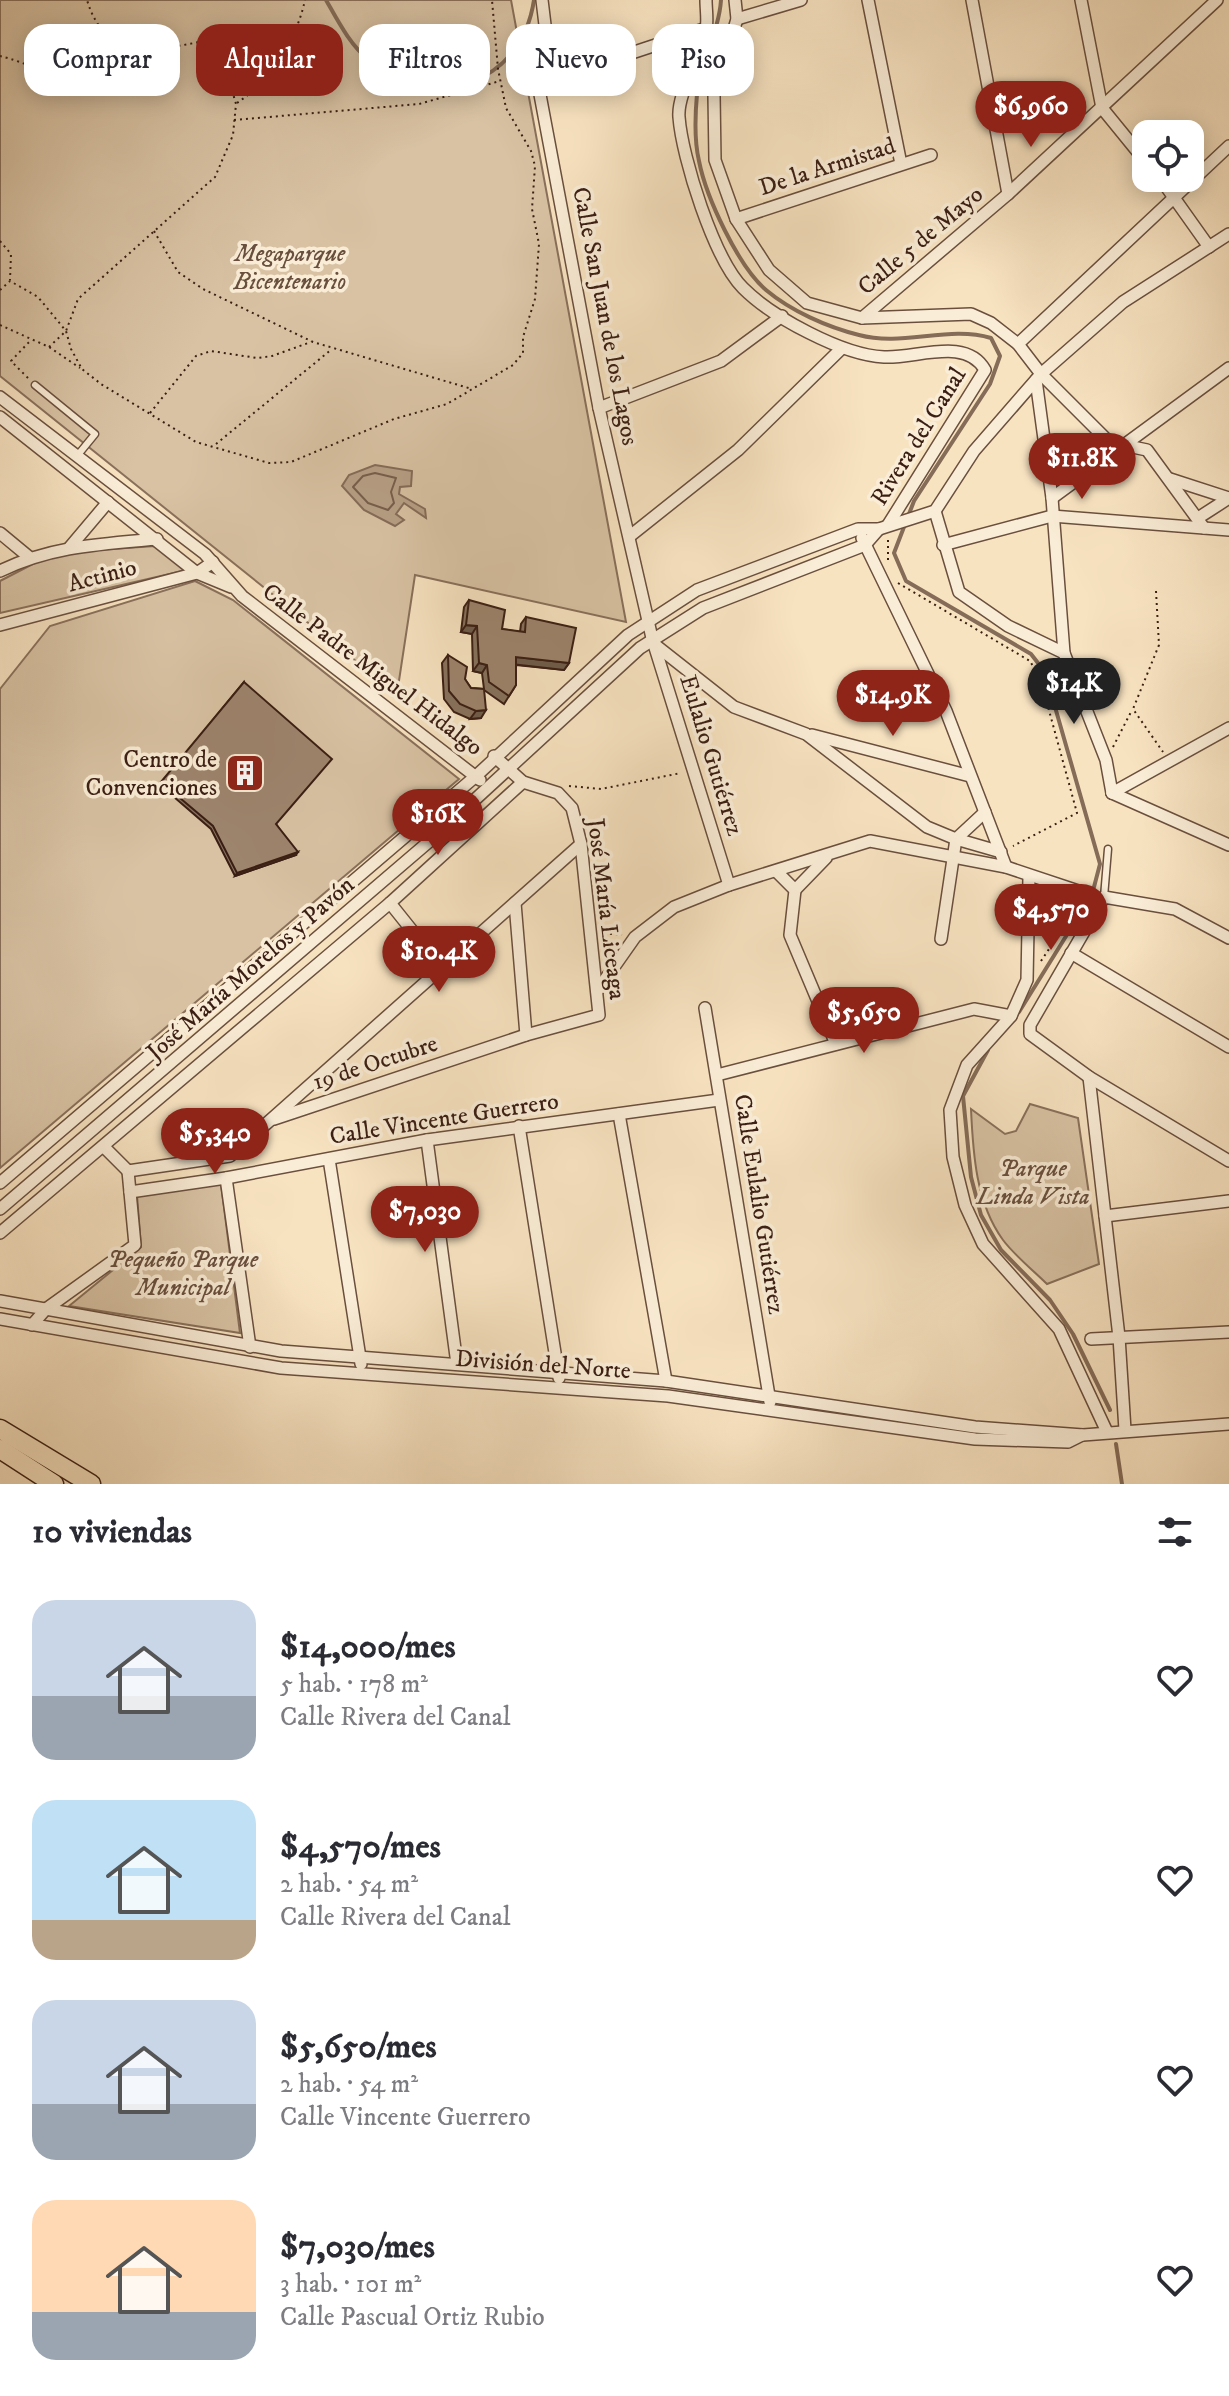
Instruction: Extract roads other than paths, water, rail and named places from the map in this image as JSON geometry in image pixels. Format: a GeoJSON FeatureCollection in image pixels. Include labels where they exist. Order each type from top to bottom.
{"type":"FeatureCollection","features":[{"type":"Feature","properties":{"kind":"main road"},"geometry":{"type":"LineString","coordinates":[[0,1429],[91,1484]]}},
{"type":"Feature","properties":{"kind":"main road"},"geometry":{"type":"LineString","coordinates":[[0,1449],[54,1484]]}},
{"type":"Feature","properties":{"kind":"street","name":"Calle San Juan de los Lagos"},"geometry":{"type":"LineString","coordinates":[[542,0],[545,24]]}},
{"type":"Feature","properties":{"kind":"street"},"geometry":{"type":"LineString","coordinates":[[706,0],[707,24]]}},
{"type":"Feature","properties":{"kind":"street"},"geometry":{"type":"LineString","coordinates":[[735,0],[737,19],[714,95],[715,160],[736,219],[769,270],[807,303],[862,318],[971,314],[991,323],[1018,344],[1038,377],[1109,442],[1147,450],[1201,523]]}},
{"type":"Feature","properties":{"kind":"street"},"geometry":{"type":"LineString","coordinates":[[737,19],[801,0]]}},
{"type":"Feature","properties":{"kind":"street"},"geometry":{"type":"LineString","coordinates":[[868,0],[901,164]]}},
{"type":"Feature","properties":{"kind":"street"},"geometry":{"type":"LineString","coordinates":[[972,0],[1008,194]]}},
{"type":"Feature","properties":{"kind":"street"},"geometry":{"type":"LineString","coordinates":[[1081,0],[1102,108],[1132,145]]}},
{"type":"Feature","properties":{"kind":"street","name":"Calle 5 de Mayo"},"geometry":{"type":"LineString","coordinates":[[862,318],[1008,194],[1217,0]]}},
{"type":"Feature","properties":{"kind":"street","name":"Calle San Juan de los Lagos"},"geometry":{"type":"LineString","coordinates":[[540,96],[599,408],[653,641]]}},
{"type":"Feature","properties":{"kind":"street"},"geometry":{"type":"LineString","coordinates":[[630,536],[738,450],[842,348],[782,316],[741,287],[712,235],[691,180],[678,114],[684,96]]}},
{"type":"Feature","properties":{"kind":"street"},"geometry":{"type":"LineString","coordinates":[[1018,344],[1229,146]]}},
{"type":"Feature","properties":{"kind":"street","name":"De la Armistad"},"geometry":{"type":"LineString","coordinates":[[736,219],[931,155]]}},
{"type":"Feature","properties":{"kind":"street"},"geometry":{"type":"LineString","coordinates":[[1171,192],[1209,247]]}},
{"type":"Feature","properties":{"kind":"street"},"geometry":{"type":"LineString","coordinates":[[886,526],[935,511],[974,451],[1038,377],[1123,302],[1229,234]]}},
{"type":"Feature","properties":{"kind":"street"},"geometry":{"type":"LineString","coordinates":[[599,408],[721,361],[782,316]]}},
{"type":"Feature","properties":{"kind":"street","name":"Rivera del Canal"},"geometry":{"type":"LineString","coordinates":[[842,348],[883,357],[964,351],[979,359],[985,370],[886,526]]}},
{"type":"Feature","properties":{"kind":"street"},"geometry":{"type":"LineString","coordinates":[[1052,498],[1229,368]]}},
{"type":"Feature","properties":{"kind":"street"},"geometry":{"type":"LineString","coordinates":[[1038,377],[1052,498],[1064,653],[1106,760],[1112,793]]}},
{"type":"Feature","properties":{"kind":"street","name":"Calle Padre Miguel Hidalgo"},"geometry":{"type":"LineString","coordinates":[[0,397],[213,562],[231,587]]}},
{"type":"Feature","properties":{"kind":"street","name":"Calle Padre Miguel Hidalgo"},"geometry":{"type":"LineString","coordinates":[[0,417],[197,573],[231,587],[476,776],[487,788]]}},
{"type":"Feature","properties":{"kind":"street"},"geometry":{"type":"LineString","coordinates":[[1170,479],[1229,498]]}},
{"type":"Feature","properties":{"kind":"street"},"geometry":{"type":"LineString","coordinates":[[1201,523],[1229,498]]}},
{"type":"Feature","properties":{"kind":"street"},"geometry":{"type":"LineString","coordinates":[[70,547],[108,502]]}},
{"type":"Feature","properties":{"kind":"street"},"geometry":{"type":"LineString","coordinates":[[935,511],[959,592],[1008,626],[1064,653]]}},
{"type":"Feature","properties":{"kind":"street"},"geometry":{"type":"LineString","coordinates":[[943,545],[1052,516],[1201,523],[1229,530]]}},
{"type":"Feature","properties":{"kind":"street","name":"José María Morelos y Pavón"},"geometry":{"type":"LineString","coordinates":[[0,1183],[476,776],[494,756],[628,635],[697,590],[858,529],[886,526]]}},
{"type":"Feature","properties":{"kind":"street","name":"José María Morelos y Pavón"},"geometry":{"type":"LineString","coordinates":[[0,1209],[150,1084],[653,641],[703,608],[865,545],[886,526]]}},
{"type":"Feature","properties":{"kind":"street"},"geometry":{"type":"LineString","coordinates":[[858,529],[946,711],[1006,867]]}},
{"type":"Feature","properties":{"kind":"street"},"geometry":{"type":"LineString","coordinates":[[0,533],[29,557]]}},
{"type":"Feature","properties":{"kind":"street"},"geometry":{"type":"LineString","coordinates":[[0,571],[29,557],[70,547],[157,539]]}},
{"type":"Feature","properties":{"kind":"street","name":"Actinio"},"geometry":{"type":"LineString","coordinates":[[0,625],[197,573],[213,562]]}},
{"type":"Feature","properties":{"kind":"street"},"geometry":{"type":"LineString","coordinates":[[653,641],[734,707],[806,734],[970,776]]}},
{"type":"Feature","properties":{"kind":"street","name":"Eulalio Gutiérrez"},"geometry":{"type":"LineString","coordinates":[[653,641],[729,885]]}},
{"type":"Feature","properties":{"kind":"street"},"geometry":{"type":"LineString","coordinates":[[1112,793],[1229,728]]}},
{"type":"Feature","properties":{"kind":"street"},"geometry":{"type":"LineString","coordinates":[[806,734],[927,827],[1001,852]]}},
{"type":"Feature","properties":{"kind":"street","name":"José María Liceaga"},"geometry":{"type":"LineString","coordinates":[[494,756],[523,782],[558,793],[572,808],[581,844],[599,1015]]}},
{"type":"Feature","properties":{"kind":"street"},"geometry":{"type":"LineString","coordinates":[[0,1233],[390,903],[523,782]]}},
{"type":"Feature","properties":{"kind":"street"},"geometry":{"type":"LineString","coordinates":[[1112,793],[1229,845]]}},
{"type":"Feature","properties":{"kind":"street"},"geometry":{"type":"LineString","coordinates":[[941,939],[956,839],[985,812]]}},
{"type":"Feature","properties":{"kind":"street"},"geometry":{"type":"LineString","coordinates":[[597,991],[635,937],[674,907],[729,885],[870,841],[1006,867],[1087,894]]}},
{"type":"Feature","properties":{"kind":"street"},"geometry":{"type":"LineString","coordinates":[[274,1119],[581,844]]}},
{"type":"Feature","properties":{"kind":"street"},"geometry":{"type":"LineString","coordinates":[[829,854],[795,890],[790,935],[836,1044]]}},
{"type":"Feature","properties":{"kind":"street"},"geometry":{"type":"LineString","coordinates":[[776,871],[795,890]]}},
{"type":"Feature","properties":{"kind":"street"},"geometry":{"type":"LineString","coordinates":[[1029,877],[1027,980],[1011,1016],[967,1065],[950,1110],[953,1157],[965,1205],[983,1244],[1059,1329],[1107,1432]]}},
{"type":"Feature","properties":{"kind":"street"},"geometry":{"type":"LineString","coordinates":[[1229,938],[1175,909],[1104,897],[1030,1025],[1030,1034],[1089,1077],[1229,1161]]}},
{"type":"Feature","properties":{"kind":"street"},"geometry":{"type":"LineString","coordinates":[[390,903],[442,968]]}},
{"type":"Feature","properties":{"kind":"street"},"geometry":{"type":"LineString","coordinates":[[515,903],[526,1035]]}},
{"type":"Feature","properties":{"kind":"street"},"geometry":{"type":"LineString","coordinates":[[1071,953],[1229,1047]]}},
{"type":"Feature","properties":{"kind":"street","name":"Calle Eulalio Gutiérrez"},"geometry":{"type":"LineString","coordinates":[[705,1008],[770,1408]]}},
{"type":"Feature","properties":{"kind":"street"},"geometry":{"type":"LineString","coordinates":[[717,1075],[974,1009],[1011,1016]]}},
{"type":"Feature","properties":{"kind":"street","name":"19 de Octubre"},"geometry":{"type":"LineString","coordinates":[[128,1171],[230,1156],[274,1119],[526,1035],[599,1015]]}},
{"type":"Feature","properties":{"kind":"street"},"geometry":{"type":"LineString","coordinates":[[1089,1077],[1119,1337],[1125,1430]]}},
{"type":"Feature","properties":{"kind":"street","name":"Calle Vincente Guerrero"},"geometry":{"type":"LineString","coordinates":[[130,1192],[226,1178],[427,1140],[719,1100]]}},
{"type":"Feature","properties":{"kind":"street"},"geometry":{"type":"LineString","coordinates":[[619,1114],[666,1381]]}},
{"type":"Feature","properties":{"kind":"street"},"geometry":{"type":"LineString","coordinates":[[519,1126],[560,1386]]}},
{"type":"Feature","properties":{"kind":"street"},"geometry":{"type":"LineString","coordinates":[[427,1140],[457,1364]]}},
{"type":"Feature","properties":{"kind":"street"},"geometry":{"type":"LineString","coordinates":[[32,1325],[46,1309],[135,1245],[128,1171],[104,1147]]}},
{"type":"Feature","properties":{"kind":"street"},"geometry":{"type":"LineString","coordinates":[[329,1159],[362,1373]]}},
{"type":"Feature","properties":{"kind":"street"},"geometry":{"type":"LineString","coordinates":[[226,1178],[250,1347]]}},
{"type":"Feature","properties":{"kind":"street"},"geometry":{"type":"LineString","coordinates":[[1105,1216],[1229,1201]]}},
{"type":"Feature","properties":{"kind":"street","name":"División del Norte"},"geometry":{"type":"LineString","coordinates":[[0,1301],[250,1347],[666,1381],[975,1427],[1083,1435],[1229,1424]]}},
{"type":"Feature","properties":{"kind":"street","name":"División del Norte"},"geometry":{"type":"LineString","coordinates":[[0,1319],[281,1368],[560,1386],[770,1408],[975,1439],[1068,1442],[1083,1435]]}},
{"type":"Feature","properties":{"kind":"street"},"geometry":{"type":"LineString","coordinates":[[1091,1339],[1229,1332]]}},
{"type":"Feature","properties":{"kind":"lane"},"geometry":{"type":"LineString","coordinates":[[35,385],[95,434],[77,456]]}},
{"type":"Feature","properties":{"kind":"lane"},"geometry":{"type":"LineString","coordinates":[[1104,897],[1108,849]]}},
{"type":"Feature","properties":{"kind":"water"},"geometry":{"type":"Polygon","coordinates":[[[375,465],[412,471],[411,486],[400,487],[399,494],[425,509],[426,518],[404,503],[396,514],[404,520],[395,526],[364,510],[342,486],[349,475],[375,465]]]}},
{"type":"Feature","properties":{"kind":"waterway"},"geometry":{"type":"LineString","coordinates":[[326,0],[350,40],[369,60],[395,76],[421,84],[447,86],[471,81],[493,70],[512,53],[526,29],[534,0]]}},
{"type":"Feature","properties":{"kind":"waterway"},"geometry":{"type":"LineString","coordinates":[[721,0],[699,82],[696,145],[716,211],[734,248],[755,279],[776,298],[798,311],[847,332],[892,339],[975,335],[991,338],[1000,356],[990,384],[914,501],[894,553],[906,581],[1031,654],[1045,672],[1100,864],[1094,887]]}},
{"type":"Feature","properties":{"kind":"waterway"},"geometry":{"type":"LineString","coordinates":[[1019,1012],[1086,904]]}},
{"type":"Feature","properties":{"kind":"waterway"},"geometry":{"type":"LineString","coordinates":[[988,1050],[963,1096],[971,1177],[981,1215],[1001,1250],[1050,1300],[1073,1334],[1110,1410]]}},
{"type":"Feature","properties":{"kind":"waterway"},"geometry":{"type":"LineString","coordinates":[[1116,1444],[1122,1484]]}},
{"type":"Feature","properties":{"kind":"place","name":"Centro de Convenciones"},"geometry":{"type":"Point","coordinates":[245,773]}},
{"type":"Feature","properties":{"kind":"park label","name":"Megaparque Bicentenario"},"geometry":{"type":"Point","coordinates":[290,267]}},
{"type":"Feature","properties":{"kind":"park label","name":"Parque Linda Vista"},"geometry":{"type":"Point","coordinates":[1033,1182]}},
{"type":"Feature","properties":{"kind":"park label","name":"Pequeño Parque Municipal"},"geometry":{"type":"Point","coordinates":[183,1273]}}]}
